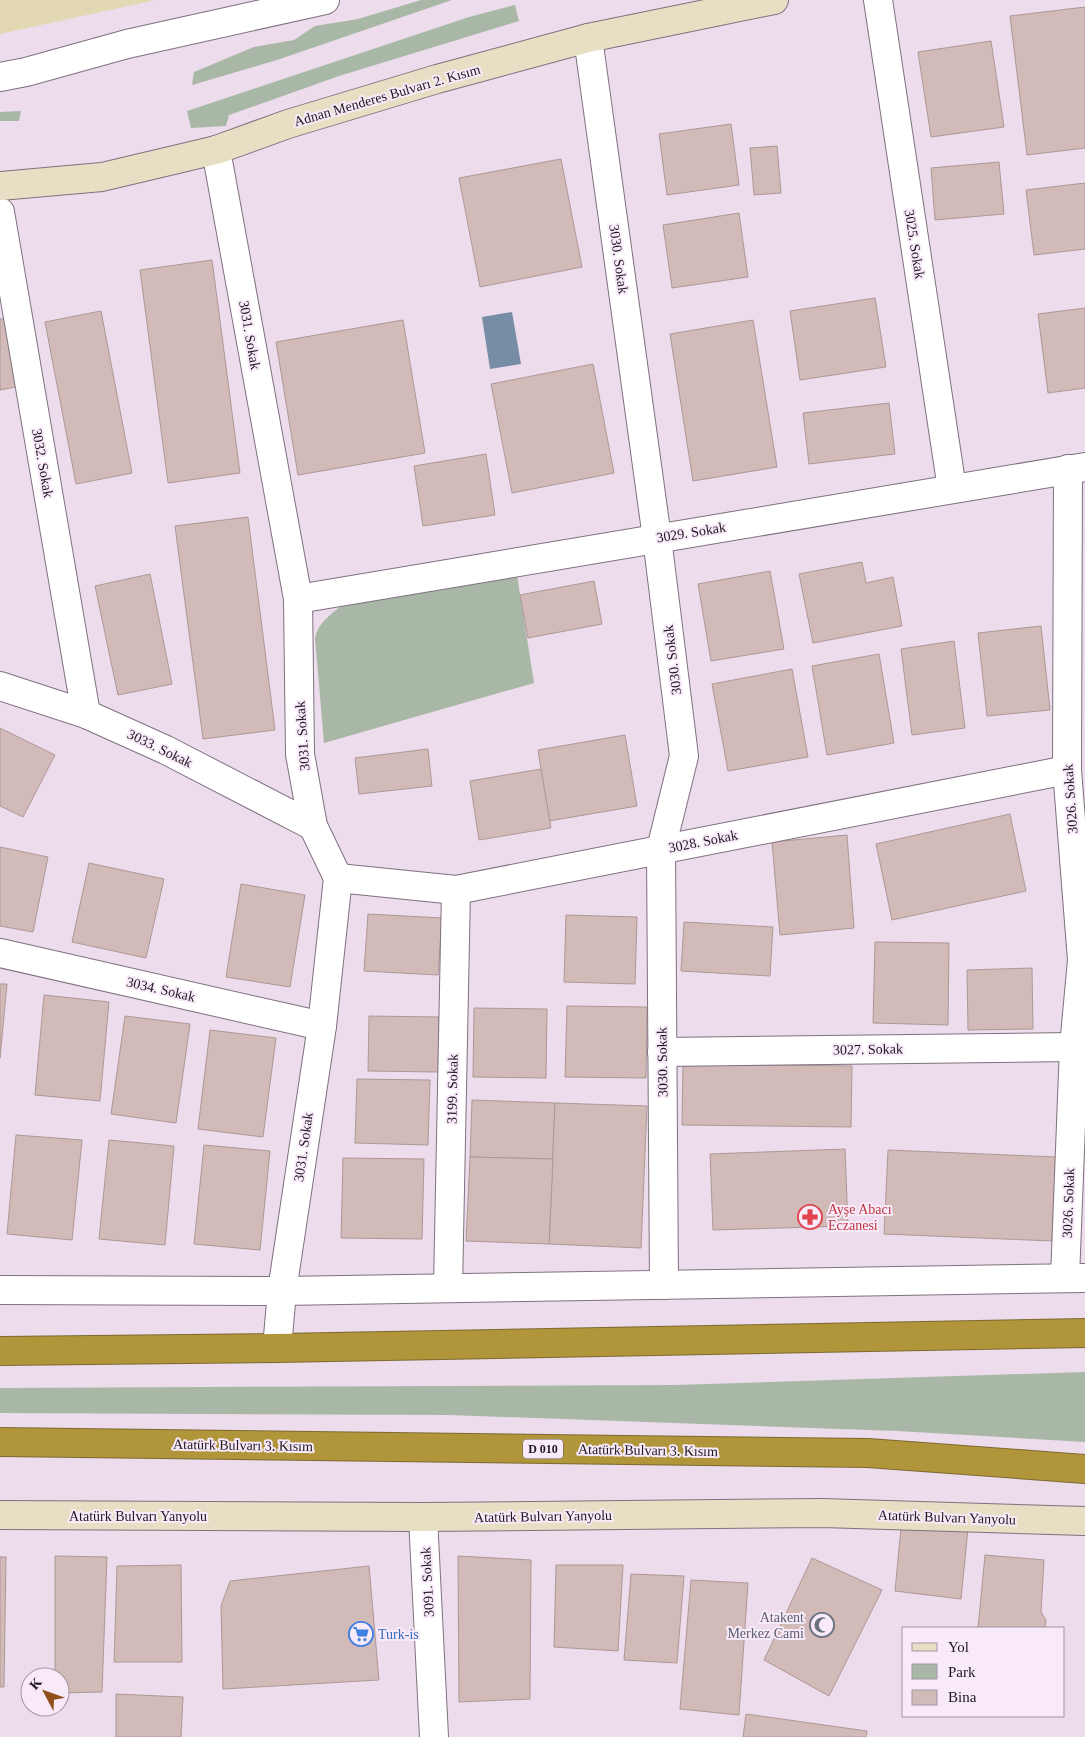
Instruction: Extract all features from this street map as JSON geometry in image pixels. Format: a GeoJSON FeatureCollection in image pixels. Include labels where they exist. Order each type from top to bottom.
{"type":"FeatureCollection","features":[{"type":"Feature","properties":{"kind":"highway"},"geometry":{"type":"LineString","coordinates":[[0,1351],[277,1348],[1085,1333]]}},
{"type":"Feature","properties":{"kind":"highway","name":"Atatürk Bulvarı 3. Kısım"},"geometry":{"type":"LineString","coordinates":[[0,1442],[868,1453],[1085,1469]]}},
{"type":"Feature","properties":{"kind":"main road","name":"Adnan Menderes Bulvarı 2. Kısım"},"geometry":{"type":"LineString","coordinates":[[0,186],[102,177],[216,150],[288,124],[437,79],[588,38],[774,0]]}},
{"type":"Feature","properties":{"kind":"main road","name":"Atatürk Bulvarı Yanyolu"},"geometry":{"type":"LineString","coordinates":[[0,1515],[423,1518],[822,1514],[1085,1521]]}},
{"type":"Feature","properties":{"kind":"street"},"geometry":{"type":"LineString","coordinates":[[0,77],[26,72],[127,44],[325,0]]}},
{"type":"Feature","properties":{"kind":"street","name":"3025. Sokak"},"geometry":{"type":"LineString","coordinates":[[878,0],[952,488]]}},
{"type":"Feature","properties":{"kind":"street","name":"3030. Sokak"},"geometry":{"type":"LineString","coordinates":[[588,38],[657,538],[684,756],[660,849],[664,1284]]}},
{"type":"Feature","properties":{"kind":"street","name":"3031. Sokak"},"geometry":{"type":"LineString","coordinates":[[216,150],[298,599],[300,754],[314,826],[338,878],[322,1026],[282,1291],[277,1348]]}},
{"type":"Feature","properties":{"kind":"street","name":"3032. Sokak"},"geometry":{"type":"LineString","coordinates":[[0,212],[86,714]]}},
{"type":"Feature","properties":{"kind":"street","name":"3029. Sokak"},"geometry":{"type":"LineString","coordinates":[[298,599],[1076,468]]}},
{"type":"Feature","properties":{"kind":"street","name":"3026. Sokak"},"geometry":{"type":"LineString","coordinates":[[1075,1278],[1074,1047],[1084,960],[1067,770],[1076,468]]}},
{"type":"Feature","properties":{"kind":"street","name":"3033. Sokak"},"geometry":{"type":"LineString","coordinates":[[0,686],[86,714],[166,750],[314,826]]}},
{"type":"Feature","properties":{"kind":"street","name":"3028. Sokak"},"geometry":{"type":"LineString","coordinates":[[338,878],[456,890],[1067,770]]}},
{"type":"Feature","properties":{"kind":"street","name":"3199. Sokak"},"geometry":{"type":"LineString","coordinates":[[448,1288],[456,890]]}},
{"type":"Feature","properties":{"kind":"street","name":"3034. Sokak"},"geometry":{"type":"LineString","coordinates":[[0,953],[322,1026]]}},
{"type":"Feature","properties":{"kind":"street","name":"3027. Sokak"},"geometry":{"type":"LineString","coordinates":[[662,1052],[1074,1047]]}},
{"type":"Feature","properties":{"kind":"street"},"geometry":{"type":"LineString","coordinates":[[0,1290],[282,1291],[1075,1278]]}},
{"type":"Feature","properties":{"kind":"street","name":"3091. Sokak"},"geometry":{"type":"LineString","coordinates":[[423,1518],[434,1737]]}},
{"type":"Feature","properties":{"kind":"green space"},"geometry":{"type":"Polygon","coordinates":[[[421,0],[452,0],[277,60],[192,85],[194,72],[254,47],[294,40],[315,26],[358,19],[421,0]]]}},
{"type":"Feature","properties":{"kind":"green space"},"geometry":{"type":"Polygon","coordinates":[[[515,5],[519,21],[339,76],[229,115],[226,126],[191,128],[187,111],[469,17],[515,5]]]}},
{"type":"Feature","properties":{"kind":"green space"},"geometry":{"type":"Polygon","coordinates":[[[21,111],[19,121],[0,121],[0,112],[21,111]]]}},
{"type":"Feature","properties":{"kind":"green space"},"geometry":{"type":"Polygon","coordinates":[[[517,575],[534,683],[324,743],[315,638],[319,628],[329,616],[342,605],[517,575]]]}},
{"type":"Feature","properties":{"kind":"green space"},"geometry":{"type":"Polygon","coordinates":[[[1085,1372],[1085,1442],[897,1431],[449,1415],[0,1413],[0,1388],[675,1385],[1085,1372]]]}},
{"type":"Feature","properties":{"kind":"sand"},"geometry":{"type":"Polygon","coordinates":[[[0,0],[156,0],[0,34],[0,0]]]}},
{"type":"Feature","properties":{"kind":"water"},"geometry":{"type":"Polygon","coordinates":[[[512,312],[521,364],[490,369],[482,317],[512,312]]]}},
{"type":"Feature","properties":{"kind":"building"},"geometry":{"type":"Polygon","coordinates":[[[1085,7],[1085,148],[1027,155],[1010,16],[1085,7]]]}},
{"type":"Feature","properties":{"kind":"building"},"geometry":{"type":"Polygon","coordinates":[[[991,41],[1004,127],[931,137],[918,52],[991,41]]]}},
{"type":"Feature","properties":{"kind":"building"},"geometry":{"type":"Polygon","coordinates":[[[731,124],[739,185],[667,195],[659,134],[731,124]]]}},
{"type":"Feature","properties":{"kind":"building"},"geometry":{"type":"Polygon","coordinates":[[[777,146],[781,193],[754,195],[750,148],[777,146]]]}},
{"type":"Feature","properties":{"kind":"building"},"geometry":{"type":"Polygon","coordinates":[[[561,159],[582,267],[480,287],[459,178],[561,159]]]}},
{"type":"Feature","properties":{"kind":"building"},"geometry":{"type":"Polygon","coordinates":[[[999,162],[1004,214],[935,220],[931,168],[999,162]]]}},
{"type":"Feature","properties":{"kind":"building"},"geometry":{"type":"Polygon","coordinates":[[[1085,183],[1085,249],[1034,255],[1026,190],[1085,183]]]}},
{"type":"Feature","properties":{"kind":"building"},"geometry":{"type":"Polygon","coordinates":[[[739,213],[748,277],[672,288],[663,225],[739,213]]]}},
{"type":"Feature","properties":{"kind":"building"},"geometry":{"type":"Polygon","coordinates":[[[212,260],[240,473],[168,483],[140,270],[212,260]]]}},
{"type":"Feature","properties":{"kind":"building"},"geometry":{"type":"Polygon","coordinates":[[[875,298],[886,367],[800,380],[790,311],[875,298]]]}},
{"type":"Feature","properties":{"kind":"building"},"geometry":{"type":"Polygon","coordinates":[[[1085,308],[1085,388],[1048,393],[1038,314],[1085,308]]]}},
{"type":"Feature","properties":{"kind":"building"},"geometry":{"type":"Polygon","coordinates":[[[101,311],[132,473],[76,484],[45,322],[101,311]]]}},
{"type":"Feature","properties":{"kind":"building"},"geometry":{"type":"Polygon","coordinates":[[[10,318],[21,386],[0,390],[0,319],[10,318]]]}},
{"type":"Feature","properties":{"kind":"building"},"geometry":{"type":"Polygon","coordinates":[[[403,320],[425,453],[298,475],[276,342],[403,320]]]}},
{"type":"Feature","properties":{"kind":"building"},"geometry":{"type":"Polygon","coordinates":[[[753,320],[777,467],[693,481],[670,334],[753,320]]]}},
{"type":"Feature","properties":{"kind":"building"},"geometry":{"type":"Polygon","coordinates":[[[593,364],[614,473],[512,493],[491,384],[593,364]]]}},
{"type":"Feature","properties":{"kind":"building"},"geometry":{"type":"Polygon","coordinates":[[[889,403],[895,454],[809,464],[803,413],[889,403]]]}},
{"type":"Feature","properties":{"kind":"building"},"geometry":{"type":"Polygon","coordinates":[[[486,454],[495,515],[423,526],[414,466],[486,454]]]}},
{"type":"Feature","properties":{"kind":"building"},"geometry":{"type":"Polygon","coordinates":[[[248,517],[275,730],[203,739],[175,526],[248,517]]]}},
{"type":"Feature","properties":{"kind":"building"},"geometry":{"type":"Polygon","coordinates":[[[862,562],[866,583],[893,577],[902,626],[813,643],[799,574],[862,562]]]}},
{"type":"Feature","properties":{"kind":"building"},"geometry":{"type":"Polygon","coordinates":[[[770,571],[784,649],[711,661],[698,584],[770,571]]]}},
{"type":"Feature","properties":{"kind":"building"},"geometry":{"type":"Polygon","coordinates":[[[150,574],[172,684],[118,695],[95,586],[150,574]]]}},
{"type":"Feature","properties":{"kind":"building"},"geometry":{"type":"Polygon","coordinates":[[[594,581],[602,624],[528,638],[520,595],[594,581]]]}},
{"type":"Feature","properties":{"kind":"building"},"geometry":{"type":"Polygon","coordinates":[[[1041,626],[1050,710],[987,716],[978,633],[1041,626]]]}},
{"type":"Feature","properties":{"kind":"building"},"geometry":{"type":"Polygon","coordinates":[[[954,641],[965,728],[912,735],[901,649],[954,641]]]}},
{"type":"Feature","properties":{"kind":"building"},"geometry":{"type":"Polygon","coordinates":[[[879,654],[894,743],[827,755],[812,666],[879,654]]]}},
{"type":"Feature","properties":{"kind":"building"},"geometry":{"type":"Polygon","coordinates":[[[792,669],[808,757],[728,771],[712,684],[792,669]]]}},
{"type":"Feature","properties":{"kind":"building"},"geometry":{"type":"Polygon","coordinates":[[[0,728],[55,755],[23,817],[0,806],[0,728]]]}},
{"type":"Feature","properties":{"kind":"building"},"geometry":{"type":"Polygon","coordinates":[[[625,735],[637,806],[549,821],[538,750],[625,735]]]}},
{"type":"Feature","properties":{"kind":"building"},"geometry":{"type":"Polygon","coordinates":[[[428,749],[432,786],[359,794],[355,758],[428,749]]]}},
{"type":"Feature","properties":{"kind":"building"},"geometry":{"type":"Polygon","coordinates":[[[541,769],[551,828],[479,840],[470,781],[541,769]]]}},
{"type":"Feature","properties":{"kind":"building"},"geometry":{"type":"Polygon","coordinates":[[[1010,814],[1026,891],[892,920],[876,844],[1010,814]]]}},
{"type":"Feature","properties":{"kind":"building"},"geometry":{"type":"Polygon","coordinates":[[[847,835],[854,928],[780,935],[772,842],[847,835]]]}},
{"type":"Feature","properties":{"kind":"building"},"geometry":{"type":"Polygon","coordinates":[[[0,847],[48,857],[33,932],[0,926],[0,847]]]}},
{"type":"Feature","properties":{"kind":"building"},"geometry":{"type":"Polygon","coordinates":[[[89,863],[164,879],[146,958],[72,942],[89,863]]]}},
{"type":"Feature","properties":{"kind":"building"},"geometry":{"type":"Polygon","coordinates":[[[241,884],[305,895],[290,987],[226,977],[241,884]]]}},
{"type":"Feature","properties":{"kind":"building"},"geometry":{"type":"Polygon","coordinates":[[[368,914],[442,918],[438,975],[364,971],[368,914]]]}},
{"type":"Feature","properties":{"kind":"building"},"geometry":{"type":"Polygon","coordinates":[[[566,915],[637,917],[635,984],[564,982],[566,915]]]}},
{"type":"Feature","properties":{"kind":"building"},"geometry":{"type":"Polygon","coordinates":[[[684,922],[773,927],[770,976],[681,971],[684,922]]]}},
{"type":"Feature","properties":{"kind":"building"},"geometry":{"type":"Polygon","coordinates":[[[875,942],[949,943],[948,1025],[873,1023],[875,942]]]}},
{"type":"Feature","properties":{"kind":"building"},"geometry":{"type":"Polygon","coordinates":[[[1032,968],[1033,1029],[968,1030],[967,970],[1032,968]]]}},
{"type":"Feature","properties":{"kind":"building"},"geometry":{"type":"Polygon","coordinates":[[[0,984],[7,984],[0,1058],[0,984]]]}},
{"type":"Feature","properties":{"kind":"building"},"geometry":{"type":"Polygon","coordinates":[[[44,995],[109,1002],[100,1101],[35,1095],[44,995]]]}},
{"type":"Feature","properties":{"kind":"building"},"geometry":{"type":"Polygon","coordinates":[[[567,1006],[647,1007],[646,1078],[565,1077],[567,1006]]]}},
{"type":"Feature","properties":{"kind":"building"},"geometry":{"type":"Polygon","coordinates":[[[474,1008],[547,1009],[546,1078],[473,1077],[474,1008]]]}},
{"type":"Feature","properties":{"kind":"building"},"geometry":{"type":"Polygon","coordinates":[[[125,1016],[190,1024],[176,1123],[111,1114],[125,1016]]]}},
{"type":"Feature","properties":{"kind":"building"},"geometry":{"type":"Polygon","coordinates":[[[369,1016],[439,1017],[438,1072],[368,1071],[369,1016]]]}},
{"type":"Feature","properties":{"kind":"building"},"geometry":{"type":"Polygon","coordinates":[[[210,1030],[276,1038],[263,1137],[198,1129],[210,1030]]]}},
{"type":"Feature","properties":{"kind":"building"},"geometry":{"type":"Polygon","coordinates":[[[683,1064],[852,1066],[851,1127],[682,1125],[683,1064]]]}},
{"type":"Feature","properties":{"kind":"building"},"geometry":{"type":"Polygon","coordinates":[[[357,1079],[430,1080],[428,1145],[355,1143],[357,1079]]]}},
{"type":"Feature","properties":{"kind":"building"},"geometry":{"type":"Polygon","coordinates":[[[472,1100],[555,1103],[553,1159],[470,1157],[472,1100]]]}},
{"type":"Feature","properties":{"kind":"building"},"geometry":{"type":"Polygon","coordinates":[[[555,1103],[647,1106],[641,1248],[549,1244],[555,1103]]]}},
{"type":"Feature","properties":{"kind":"building"},"geometry":{"type":"Polygon","coordinates":[[[16,1135],[82,1140],[72,1240],[7,1234],[16,1135]]]}},
{"type":"Feature","properties":{"kind":"building"},"geometry":{"type":"Polygon","coordinates":[[[109,1140],[174,1146],[165,1245],[99,1239],[109,1140]]]}},
{"type":"Feature","properties":{"kind":"building"},"geometry":{"type":"Polygon","coordinates":[[[204,1145],[270,1151],[260,1250],[194,1244],[204,1145]]]}},
{"type":"Feature","properties":{"kind":"building"},"geometry":{"type":"Polygon","coordinates":[[[845,1149],[848,1226],[713,1230],[710,1154],[845,1149]]]}},
{"type":"Feature","properties":{"kind":"building"},"geometry":{"type":"Polygon","coordinates":[[[888,1150],[1056,1157],[1052,1241],[884,1234],[888,1150]]]}},
{"type":"Feature","properties":{"kind":"building"},"geometry":{"type":"Polygon","coordinates":[[[470,1157],[553,1159],[549,1244],[466,1241],[470,1157]]]}},
{"type":"Feature","properties":{"kind":"building"},"geometry":{"type":"Polygon","coordinates":[[[343,1158],[424,1159],[422,1239],[341,1238],[343,1158]]]}},
{"type":"Feature","properties":{"kind":"building"},"geometry":{"type":"Polygon","coordinates":[[[901,1527],[968,1529],[961,1599],[895,1591],[901,1527]]]}},
{"type":"Feature","properties":{"kind":"building"},"geometry":{"type":"Polygon","coordinates":[[[985,1555],[1044,1560],[1041,1612],[1046,1620],[1045,1627],[978,1627],[985,1555]]]}},
{"type":"Feature","properties":{"kind":"building"},"geometry":{"type":"Polygon","coordinates":[[[55,1556],[107,1557],[102,1692],[70,1693],[70,1667],[55,1667],[55,1556]]]}},
{"type":"Feature","properties":{"kind":"building"},"geometry":{"type":"Polygon","coordinates":[[[458,1556],[531,1560],[530,1699],[459,1702],[458,1556]]]}},
{"type":"Feature","properties":{"kind":"building"},"geometry":{"type":"Polygon","coordinates":[[[0,1557],[6,1557],[4,1687],[0,1687],[0,1557]]]}},
{"type":"Feature","properties":{"kind":"building","name":"Atakent Merkez Cami"},"geometry":{"type":"Polygon","coordinates":[[[812,1558],[882,1590],[829,1696],[764,1660],[812,1558]]]}},
{"type":"Feature","properties":{"kind":"building"},"geometry":{"type":"Polygon","coordinates":[[[181,1565],[182,1662],[114,1662],[117,1566],[181,1565]]]}},
{"type":"Feature","properties":{"kind":"building"},"geometry":{"type":"Polygon","coordinates":[[[556,1565],[623,1565],[618,1651],[554,1647],[556,1565]]]}},
{"type":"Feature","properties":{"kind":"building"},"geometry":{"type":"Polygon","coordinates":[[[369,1566],[379,1680],[223,1689],[221,1606],[230,1581],[369,1566]]]}},
{"type":"Feature","properties":{"kind":"building"},"geometry":{"type":"Polygon","coordinates":[[[631,1574],[684,1576],[677,1663],[624,1660],[631,1574]]]}},
{"type":"Feature","properties":{"kind":"building"},"geometry":{"type":"Polygon","coordinates":[[[691,1580],[748,1583],[739,1715],[680,1709],[691,1580]]]}},
{"type":"Feature","properties":{"kind":"building"},"geometry":{"type":"Polygon","coordinates":[[[116,1694],[183,1697],[181,1737],[116,1737],[116,1694]]]}},
{"type":"Feature","properties":{"kind":"building"},"geometry":{"type":"Polygon","coordinates":[[[746,1714],[867,1731],[866,1737],[743,1737],[746,1714]]]}},
{"type":"Feature","properties":{"kind":"place","name":"Ayşe Abacı Eczanesi"},"geometry":{"type":"Point","coordinates":[810,1217]}},
{"type":"Feature","properties":{"kind":"place","name":"Atakent Merkez Cami"},"geometry":{"type":"Point","coordinates":[822,1625]}},
{"type":"Feature","properties":{"kind":"place","name":"Turk-is"},"geometry":{"type":"Point","coordinates":[361,1634]}}]}
